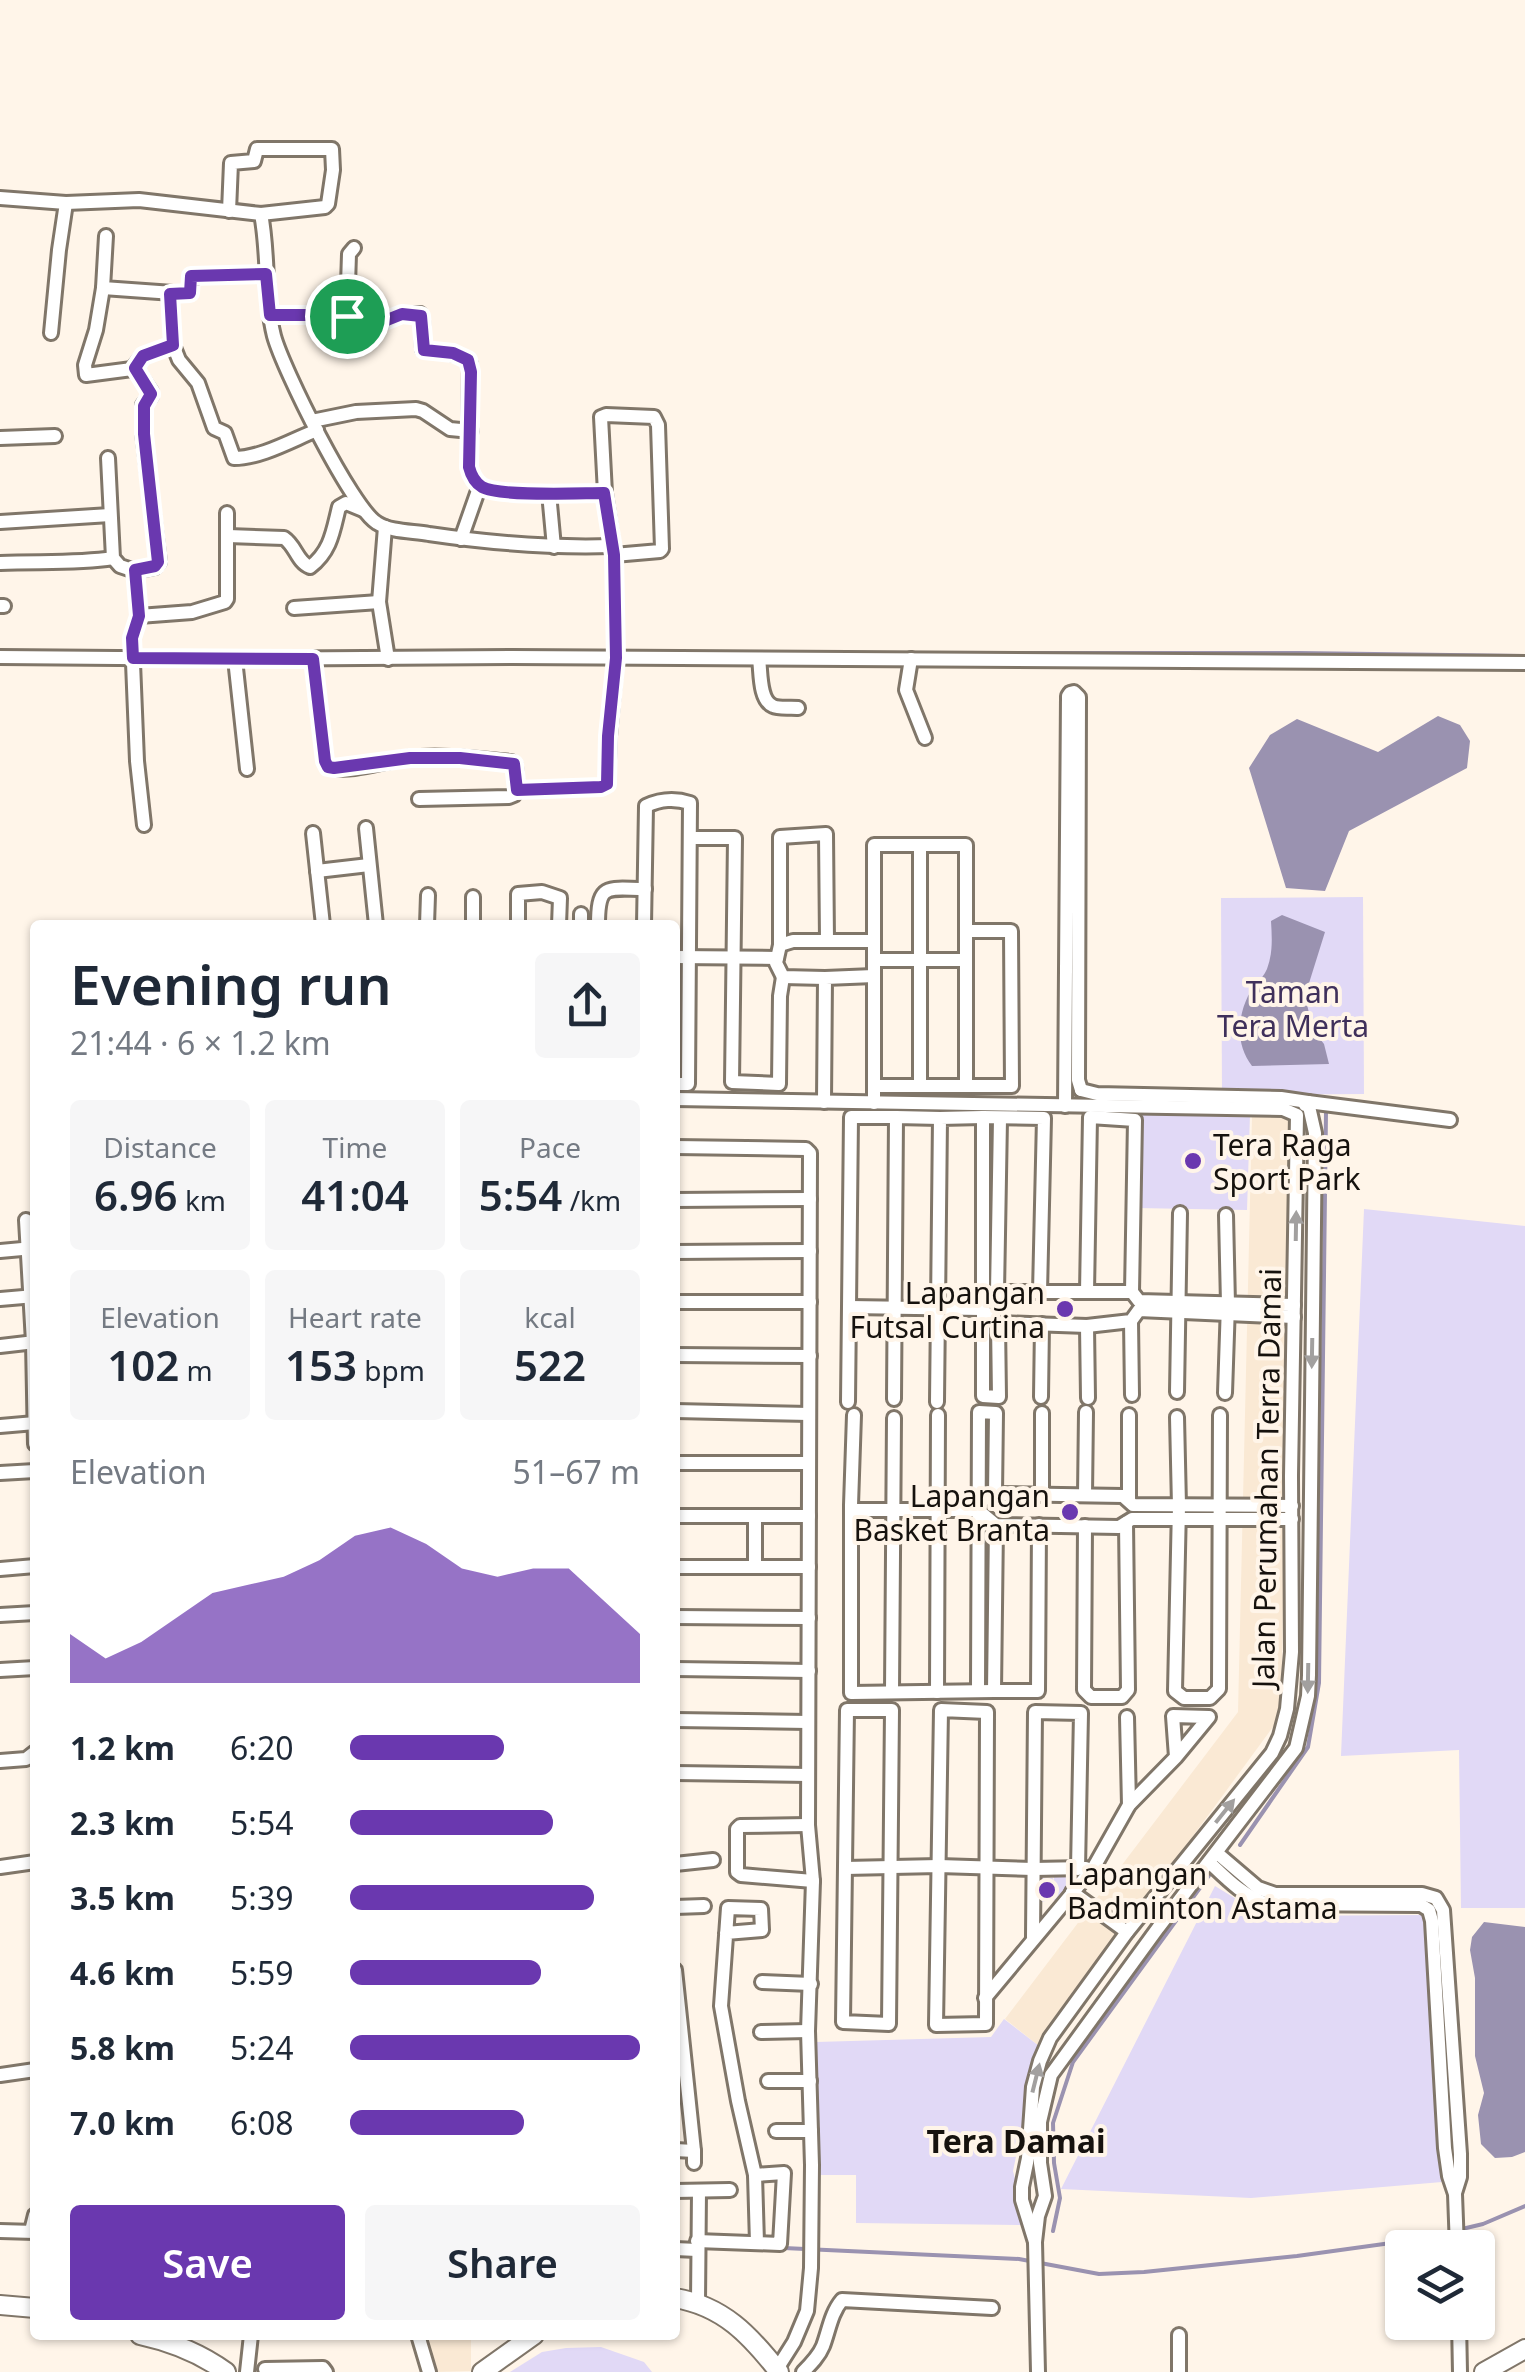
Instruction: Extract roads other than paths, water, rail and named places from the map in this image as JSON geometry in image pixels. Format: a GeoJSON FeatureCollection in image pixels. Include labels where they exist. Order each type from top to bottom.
{"type":"FeatureCollection","features":[{"type":"Feature","properties":{"kind":"street"},"geometry":{"type":"LineString","coordinates":[[0,198],[66,203],[140,200],[229,211],[260,214],[325,208],[333,170],[332,149],[257,149],[254,161],[230,163],[229,211]]}},
{"type":"Feature","properties":{"kind":"street"},"geometry":{"type":"LineString","coordinates":[[52,333],[66,203]]}},
{"type":"Feature","properties":{"kind":"street"},"geometry":{"type":"LineString","coordinates":[[260,214],[270,315],[281,356],[314,426],[363,510],[375,522],[385,527],[503,544],[554,546],[613,550],[659,552],[662,549],[656,418],[602,416],[604,493],[613,550],[616,658],[607,784],[517,790]]}},
{"type":"Feature","properties":{"kind":"street"},"geometry":{"type":"LineString","coordinates":[[106,236],[103,288],[85,374],[135,368],[143,356],[173,345]]}},
{"type":"Feature","properties":{"kind":"street"},"geometry":{"type":"LineString","coordinates":[[347,316],[348,256],[354,248]]}},
{"type":"Feature","properties":{"kind":"street"},"geometry":{"type":"LineString","coordinates":[[103,288],[190,293],[191,276],[266,274]]}},
{"type":"Feature","properties":{"kind":"street"},"geometry":{"type":"LineString","coordinates":[[170,294],[173,345],[179,360],[198,383],[214,428],[226,434],[235,458],[270,449],[314,426],[356,412],[416,409],[450,429],[471,431]]}},
{"type":"Feature","properties":{"kind":"street"},"geometry":{"type":"LineString","coordinates":[[270,315],[387,320],[402,314],[421,316],[424,350],[456,353],[469,361],[469,467],[480,485],[492,490],[604,493]]}},
{"type":"Feature","properties":{"kind":"street"},"geometry":{"type":"LineString","coordinates":[[108,458],[113,558],[120,566],[135,570],[155,566],[158,562],[144,434],[144,406],[151,394],[135,368]]}},
{"type":"Feature","properties":{"kind":"street"},"geometry":{"type":"LineString","coordinates":[[0,438],[54,436]]}},
{"type":"Feature","properties":{"kind":"street"},"geometry":{"type":"LineString","coordinates":[[462,539],[480,485]]}},
{"type":"Feature","properties":{"kind":"street"},"geometry":{"type":"LineString","coordinates":[[549,493],[554,546]]}},
{"type":"Feature","properties":{"kind":"street"},"geometry":{"type":"LineString","coordinates":[[228,536],[284,538],[310,568],[324,556],[339,507],[346,503],[363,510]]}},
{"type":"Feature","properties":{"kind":"street"},"geometry":{"type":"LineString","coordinates":[[139,616],[192,612],[225,602],[227,514]]}},
{"type":"Feature","properties":{"kind":"street"},"geometry":{"type":"LineString","coordinates":[[0,522],[110,515]]}},
{"type":"Feature","properties":{"kind":"street"},"geometry":{"type":"LineString","coordinates":[[385,527],[379,602],[388,658]]}},
{"type":"Feature","properties":{"kind":"street"},"geometry":{"type":"LineString","coordinates":[[0,563],[113,558]]}},
{"type":"Feature","properties":{"kind":"street"},"geometry":{"type":"LineString","coordinates":[[135,570],[139,616],[132,638],[144,825]]}},
{"type":"Feature","properties":{"kind":"street"},"geometry":{"type":"LineString","coordinates":[[294,608],[379,602]]}},
{"type":"Feature","properties":{"kind":"street"},"geometry":{"type":"LineString","coordinates":[[0,658],[1525,662]]}},
{"type":"Feature","properties":{"kind":"street"},"geometry":{"type":"LineString","coordinates":[[235,659],[248,769]]}},
{"type":"Feature","properties":{"kind":"street"},"geometry":{"type":"LineString","coordinates":[[313,659],[328,767],[410,758],[460,758],[512,762],[515,766],[517,790],[509,797],[419,799]]}},
{"type":"Feature","properties":{"kind":"street"},"geometry":{"type":"LineString","coordinates":[[759,659],[768,703],[798,708]]}},
{"type":"Feature","properties":{"kind":"street"},"geometry":{"type":"LineString","coordinates":[[912,659],[906,690],[925,738]]}},
{"type":"Feature","properties":{"kind":"street"},"geometry":{"type":"LineString","coordinates":[[1065,1106],[1068,696],[1074,692],[1079,696],[1078,1080],[1082,1090]]}},
{"type":"Feature","properties":{"kind":"street"},"geometry":{"type":"LineString","coordinates":[[644,920],[646,806],[657,800],[690,803],[682,957],[688,1084],[680,1084]]}},
{"type":"Feature","properties":{"kind":"street"},"geometry":{"type":"LineString","coordinates":[[366,828],[375,920]]}},
{"type":"Feature","properties":{"kind":"street"},"geometry":{"type":"LineString","coordinates":[[313,833],[322,920]]}},
{"type":"Feature","properties":{"kind":"street"},"geometry":{"type":"LineString","coordinates":[[691,838],[734,838],[732,1082],[779,1084],[783,976],[776,963],[780,837],[826,834],[827,940]]}},
{"type":"Feature","properties":{"kind":"street"},"geometry":{"type":"LineString","coordinates":[[874,1103],[874,845],[966,845],[966,1086]]}},
{"type":"Feature","properties":{"kind":"street"},"geometry":{"type":"LineString","coordinates":[[920,845],[920,1086]]}},
{"type":"Feature","properties":{"kind":"street"},"geometry":{"type":"LineString","coordinates":[[316,871],[369,864]]}},
{"type":"Feature","properties":{"kind":"street"},"geometry":{"type":"LineString","coordinates":[[598,920],[598,904],[608,888],[645,888]]}},
{"type":"Feature","properties":{"kind":"street"},"geometry":{"type":"LineString","coordinates":[[518,920],[518,894],[542,892],[560,898],[559,920]]}},
{"type":"Feature","properties":{"kind":"street"},"geometry":{"type":"LineString","coordinates":[[428,895],[428,920]]}},
{"type":"Feature","properties":{"kind":"street"},"geometry":{"type":"LineString","coordinates":[[473,897],[473,920]]}},
{"type":"Feature","properties":{"kind":"street"},"geometry":{"type":"LineString","coordinates":[[874,1086],[1012,1086],[1012,931],[966,931]]}},
{"type":"Feature","properties":{"kind":"street"},"geometry":{"type":"LineString","coordinates":[[682,957],[734,959],[779,951],[793,941],[874,940]]}},
{"type":"Feature","properties":{"kind":"street"},"geometry":{"type":"LineString","coordinates":[[874,960],[966,960]]}},
{"type":"Feature","properties":{"kind":"street"},"geometry":{"type":"LineString","coordinates":[[783,976],[874,976]]}},
{"type":"Feature","properties":{"kind":"street"},"geometry":{"type":"LineString","coordinates":[[824,1102],[826,978]]}},
{"type":"Feature","properties":{"kind":"street"},"geometry":{"type":"LineString","coordinates":[[1065,1106],[1082,1090]]}},
{"type":"Feature","properties":{"kind":"street"},"geometry":{"type":"LineString","coordinates":[[1082,1090],[1097,1094],[1288,1098],[1450,1120]]}},
{"type":"Feature","properties":{"kind":"street"},"geometry":{"type":"LineString","coordinates":[[680,1099],[1282,1109],[1297,1115],[1308,1102]]}},
{"type":"Feature","properties":{"kind":"street","name":"Jalan Perumahan Terra Damai"},"geometry":{"type":"LineString","coordinates":[[1036,2242],[1038,2216],[1045,2196],[1040,2122],[1051,2075],[1296,1748],[1308,1696],[1314,1133],[1308,1102]]}},
{"type":"Feature","properties":{"kind":"street","name":"Jalan Perumahan Terra Damai"},"geometry":{"type":"LineString","coordinates":[[1036,2242],[1022,2200],[1022,2187],[1028,2158],[1032,2087],[1050,2038],[1127,1932],[1272,1754],[1287,1709],[1292,1652],[1297,1115]]}},
{"type":"Feature","properties":{"kind":"street"},"geometry":{"type":"LineString","coordinates":[[848,1402],[851,1116],[1044,1118],[1040,1292]]}},
{"type":"Feature","properties":{"kind":"street"},"geometry":{"type":"LineString","coordinates":[[894,1399],[896,1117]]}},
{"type":"Feature","properties":{"kind":"street"},"geometry":{"type":"LineString","coordinates":[[850,1304],[982,1306],[998,1323],[999,1396],[983,1396],[982,1306],[983,1117]]}},
{"type":"Feature","properties":{"kind":"street"},"geometry":{"type":"LineString","coordinates":[[937,1692],[940,1118]]}},
{"type":"Feature","properties":{"kind":"street"},"geometry":{"type":"LineString","coordinates":[[997,1292],[1000,1118]]}},
{"type":"Feature","properties":{"kind":"street"},"geometry":{"type":"LineString","coordinates":[[1087,1292],[1090,1118],[1135,1120],[1132,1395]]}},
{"type":"Feature","properties":{"kind":"street"},"geometry":{"type":"LineString","coordinates":[[680,1147],[806,1149],[810,1153],[808,1825],[813,1881],[806,1936],[811,1984],[808,2031],[812,2234],[807,2311],[778,2370],[727,2318],[698,2302],[680,2299]]}},
{"type":"Feature","properties":{"kind":"street"},"geometry":{"type":"LineString","coordinates":[[680,1200],[810,1199]]}},
{"type":"Feature","properties":{"kind":"street"},"geometry":{"type":"LineString","coordinates":[[1178,1392],[1180,1213]]}},
{"type":"Feature","properties":{"kind":"street"},"geometry":{"type":"LineString","coordinates":[[1225,1393],[1226,1216]]}},
{"type":"Feature","properties":{"kind":"street"},"geometry":{"type":"LineString","coordinates":[[26,1220],[30,1242]]}},
{"type":"Feature","properties":{"kind":"street"},"geometry":{"type":"LineString","coordinates":[[0,1251],[30,1248]]}},
{"type":"Feature","properties":{"kind":"street"},"geometry":{"type":"LineString","coordinates":[[680,1252],[810,1250]]}},
{"type":"Feature","properties":{"kind":"street"},"geometry":{"type":"LineString","coordinates":[[982,1306],[992,1292],[1087,1292],[1135,1306],[1294,1311]]}},
{"type":"Feature","properties":{"kind":"street"},"geometry":{"type":"LineString","coordinates":[[0,1299],[30,1296]]}},
{"type":"Feature","properties":{"kind":"street"},"geometry":{"type":"LineString","coordinates":[[680,1302],[810,1302]]}},
{"type":"Feature","properties":{"kind":"street"},"geometry":{"type":"LineString","coordinates":[[998,1323],[1087,1326],[1135,1306]]}},
{"type":"Feature","properties":{"kind":"street"},"geometry":{"type":"LineString","coordinates":[[1042,1324],[1042,1397]]}},
{"type":"Feature","properties":{"kind":"street"},"geometry":{"type":"LineString","coordinates":[[1085,1496],[1087,1326]]}},
{"type":"Feature","properties":{"kind":"street"},"geometry":{"type":"LineString","coordinates":[[0,1346],[30,1342]]}},
{"type":"Feature","properties":{"kind":"street"},"geometry":{"type":"LineString","coordinates":[[680,1354],[810,1356]]}},
{"type":"Feature","properties":{"kind":"street"},"geometry":{"type":"LineString","coordinates":[[680,1411],[810,1414]]}},
{"type":"Feature","properties":{"kind":"street"},"geometry":{"type":"LineString","coordinates":[[978,1691],[979,1412],[996,1413],[995,1494]]}},
{"type":"Feature","properties":{"kind":"street"},"geometry":{"type":"LineString","coordinates":[[1042,1413],[1042,1494]]}},
{"type":"Feature","properties":{"kind":"street"},"geometry":{"type":"LineString","coordinates":[[1176,1417],[1179,1512],[1175,1691],[1184,1698],[1210,1698],[1218,1690],[1220,1414]]}},
{"type":"Feature","properties":{"kind":"street"},"geometry":{"type":"LineString","coordinates":[[1086,1526],[1084,1690],[1091,1697],[1122,1696],[1128,1690],[1130,1415]]}},
{"type":"Feature","properties":{"kind":"street"},"geometry":{"type":"LineString","coordinates":[[854,1416],[851,1692],[1038,1691],[1039,1525]]}},
{"type":"Feature","properties":{"kind":"street"},"geometry":{"type":"LineString","coordinates":[[892,1692],[894,1418]]}},
{"type":"Feature","properties":{"kind":"street"},"geometry":{"type":"LineString","coordinates":[[0,1426],[30,1423]]}},
{"type":"Feature","properties":{"kind":"street"},"geometry":{"type":"LineString","coordinates":[[680,1463],[808,1463]]}},
{"type":"Feature","properties":{"kind":"street"},"geometry":{"type":"LineString","coordinates":[[0,1474],[30,1472]]}},
{"type":"Feature","properties":{"kind":"street"},"geometry":{"type":"LineString","coordinates":[[851,1508],[977,1507],[995,1494],[1042,1494],[1123,1496],[1130,1512]]}},
{"type":"Feature","properties":{"kind":"street"},"geometry":{"type":"LineString","coordinates":[[977,1507],[996,1524],[1119,1526],[1130,1512]]}},
{"type":"Feature","properties":{"kind":"street"},"geometry":{"type":"LineString","coordinates":[[1130,1512],[1292,1513]]}},
{"type":"Feature","properties":{"kind":"street"},"geometry":{"type":"LineString","coordinates":[[680,1516],[809,1516]]}},
{"type":"Feature","properties":{"kind":"street"},"geometry":{"type":"LineString","coordinates":[[755,1516],[756,1567]]}},
{"type":"Feature","properties":{"kind":"street"},"geometry":{"type":"LineString","coordinates":[[994,1691],[996,1524]]}},
{"type":"Feature","properties":{"kind":"street"},"geometry":{"type":"LineString","coordinates":[[0,1569],[30,1566]]}},
{"type":"Feature","properties":{"kind":"street"},"geometry":{"type":"LineString","coordinates":[[680,1567],[809,1567]]}},
{"type":"Feature","properties":{"kind":"street"},"geometry":{"type":"LineString","coordinates":[[0,1614],[30,1612]]}},
{"type":"Feature","properties":{"kind":"street"},"geometry":{"type":"LineString","coordinates":[[680,1617],[809,1618]]}},
{"type":"Feature","properties":{"kind":"street"},"geometry":{"type":"LineString","coordinates":[[0,1670],[30,1668]]}},
{"type":"Feature","properties":{"kind":"street"},"geometry":{"type":"LineString","coordinates":[[680,1669],[808,1672]]}},
{"type":"Feature","properties":{"kind":"street"},"geometry":{"type":"LineString","coordinates":[[847,1710],[892,1710],[891,1866],[889,2024],[843,2022],[847,1710]]}},
{"type":"Feature","properties":{"kind":"street"},"geometry":{"type":"LineString","coordinates":[[941,1710],[987,1712],[985,1868],[986,2024],[936,2025],[941,1710]]}},
{"type":"Feature","properties":{"kind":"street"},"geometry":{"type":"LineString","coordinates":[[1033,1938],[1035,1712],[1081,1713],[1078,1869]]}},
{"type":"Feature","properties":{"kind":"street"},"geometry":{"type":"LineString","coordinates":[[1127,1717],[1129,1805]]}},
{"type":"Feature","properties":{"kind":"street"},"geometry":{"type":"LineString","coordinates":[[680,1720],[808,1722]]}},
{"type":"Feature","properties":{"kind":"street"},"geometry":{"type":"LineString","coordinates":[[0,1761],[30,1756]]}},
{"type":"Feature","properties":{"kind":"street"},"geometry":{"type":"LineString","coordinates":[[984,1999],[1094,1866],[1129,1805],[1176,1756]]}},
{"type":"Feature","properties":{"kind":"street"},"geometry":{"type":"LineString","coordinates":[[680,1773],[808,1775]]}},
{"type":"Feature","properties":{"kind":"street"},"geometry":{"type":"LineString","coordinates":[[808,1825],[740,1826],[738,1872],[741,1876],[813,1881]]}},
{"type":"Feature","properties":{"kind":"street"},"geometry":{"type":"LineString","coordinates":[[1213,1857],[1258,1888],[1275,1894],[1422,1894],[1436,1898],[1443,1910],[1457,2114],[1460,2177],[1455,2194],[1456,2230]]}},
{"type":"Feature","properties":{"kind":"street"},"geometry":{"type":"LineString","coordinates":[[680,1863],[713,1860]]}},
{"type":"Feature","properties":{"kind":"street"},"geometry":{"type":"LineString","coordinates":[[0,1867],[30,1863]]}},
{"type":"Feature","properties":{"kind":"street"},"geometry":{"type":"LineString","coordinates":[[845,1868],[1094,1866]]}},
{"type":"Feature","properties":{"kind":"street"},"geometry":{"type":"LineString","coordinates":[[1072,1892],[1127,1932]]}},
{"type":"Feature","properties":{"kind":"street"},"geometry":{"type":"LineString","coordinates":[[680,1907],[704,1906]]}},
{"type":"Feature","properties":{"kind":"street"},"geometry":{"type":"LineString","coordinates":[[726,1933],[721,2006],[755,2175],[757,2244]]}},
{"type":"Feature","properties":{"kind":"street"},"geometry":{"type":"LineString","coordinates":[[762,1982],[811,1984]]}},
{"type":"Feature","properties":{"kind":"street"},"geometry":{"type":"LineString","coordinates":[[761,2032],[808,2031]]}},
{"type":"Feature","properties":{"kind":"street"},"geometry":{"type":"LineString","coordinates":[[680,2069],[682,2103],[694,2157],[680,2152]]}},
{"type":"Feature","properties":{"kind":"street"},"geometry":{"type":"LineString","coordinates":[[0,2075],[30,2071]]}},
{"type":"Feature","properties":{"kind":"street"},"geometry":{"type":"LineString","coordinates":[[768,2081],[810,2081]]}},
{"type":"Feature","properties":{"kind":"street"},"geometry":{"type":"LineString","coordinates":[[776,2132],[811,2131]]}},
{"type":"Feature","properties":{"kind":"street"},"geometry":{"type":"LineString","coordinates":[[680,2249],[780,2244],[784,2173],[755,2175]]}},
{"type":"Feature","properties":{"kind":"street"},"geometry":{"type":"LineString","coordinates":[[680,2191],[730,2190]]}},
{"type":"Feature","properties":{"kind":"street"},"geometry":{"type":"LineString","coordinates":[[698,2302],[699,2191]]}},
{"type":"Feature","properties":{"kind":"street"},"geometry":{"type":"LineString","coordinates":[[757,2222],[781,2222]]}},
{"type":"Feature","properties":{"kind":"street"},"geometry":{"type":"LineString","coordinates":[[0,2231],[30,2232]]}},
{"type":"Feature","properties":{"kind":"street"},"geometry":{"type":"LineString","coordinates":[[1036,2242],[1038,2372]]}},
{"type":"Feature","properties":{"kind":"street"},"geometry":{"type":"LineString","coordinates":[[804,2372],[823,2347],[835,2309],[842,2300],[992,2308]]}},
{"type":"Feature","properties":{"kind":"street"},"geometry":{"type":"LineString","coordinates":[[0,2305],[30,2308]]}},
{"type":"Feature","properties":{"kind":"street"},"geometry":{"type":"LineString","coordinates":[[1179,2335],[1179,2372]]}},
{"type":"Feature","properties":{"kind":"street"},"geometry":{"type":"LineString","coordinates":[[176,2340],[226,2372]]}},
{"type":"Feature","properties":{"kind":"street"},"geometry":{"type":"LineString","coordinates":[[247,2372],[250,2340]]}},
{"type":"Feature","properties":{"kind":"street"},"geometry":{"type":"LineString","coordinates":[[420,2340],[430,2372]]}},
{"type":"Feature","properties":{"kind":"street"},"geometry":{"type":"LineString","coordinates":[[482,2372],[527,2340]]}},
{"type":"Feature","properties":{"kind":"street"},"geometry":{"type":"LineString","coordinates":[[1459,2340],[1460,2372]]}},
{"type":"Feature","properties":{"kind":"street"},"geometry":{"type":"LineString","coordinates":[[1484,2372],[1525,2349]]}},
{"type":"Feature","properties":{"kind":"street"},"geometry":{"type":"LineString","coordinates":[[265,2369],[324,2368],[326,2372]]}},
{"type":"Feature","properties":{"kind":"waterway"},"geometry":{"type":"LineString","coordinates":[[920,653],[1525,656]]}},
{"type":"Feature","properties":{"kind":"waterway"},"geometry":{"type":"LineString","coordinates":[[1240,1845],[1308,1747],[1319,1683],[1326,1112]]}},
{"type":"Feature","properties":{"kind":"waterway"},"geometry":{"type":"LineString","coordinates":[[1053,2231],[1060,2198],[1053,2123],[1073,2062],[1213,1870]]}},
{"type":"Feature","properties":{"kind":"waterway"},"geometry":{"type":"LineString","coordinates":[[784,2248],[1019,2259],[1099,2274],[1144,2272],[1420,2239],[1483,2224],[1525,2206]]}},
{"type":"Feature","properties":{"kind":"waterway"},"geometry":{"type":"LineString","coordinates":[[680,2243],[694,2244]]}},
{"type":"Feature","properties":{"kind":"place","name":"Tera Raga Sport Park"},"geometry":{"type":"Point","coordinates":[1193,1161]}},
{"type":"Feature","properties":{"kind":"place","name":"Lapangan Futsal Curtina"},"geometry":{"type":"Point","coordinates":[1065,1309]}},
{"type":"Feature","properties":{"kind":"place","name":"Lapangan Basket Branta"},"geometry":{"type":"Point","coordinates":[1070,1512]}},
{"type":"Feature","properties":{"kind":"place","name":"Lapangan Badminton Astama"},"geometry":{"type":"Point","coordinates":[1047,1890]}},
{"type":"Feature","properties":{"kind":"district","name":"Tera Damai"},"geometry":{"type":"Point","coordinates":[1016,2140]}},
{"type":"Feature","properties":{"kind":"park label","name":"Taman Tera Merta"},"geometry":{"type":"Point","coordinates":[1293,1008]}}]}
